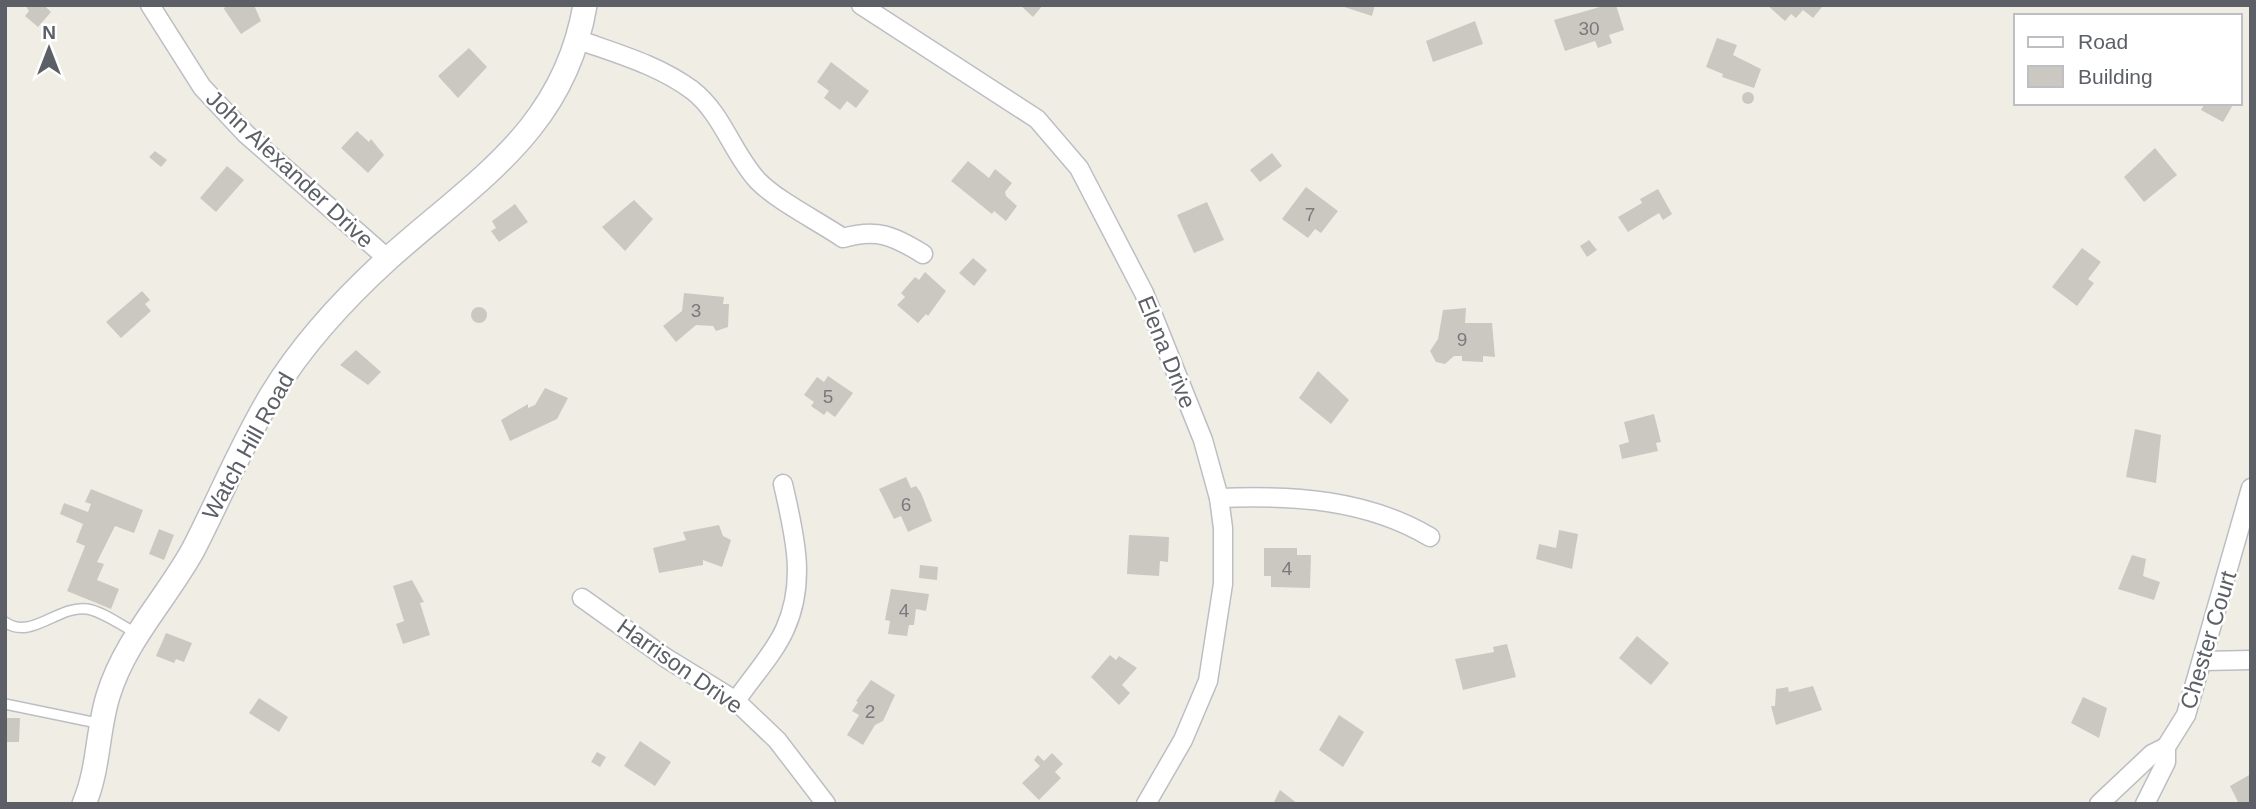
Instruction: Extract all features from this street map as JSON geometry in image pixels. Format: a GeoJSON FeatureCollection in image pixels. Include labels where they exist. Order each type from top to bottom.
{"type":"FeatureCollection","features":[{"type":"Feature","properties":{"kind":"street","name":"John Alexander Drive"},"geometry":{"type":"LineString","coordinates":[[150,5],[202,87],[246,134],[388,259]]}},
{"type":"Feature","properties":{"kind":"street","name":"Watch Hill Road"},"geometry":{"type":"LineString","coordinates":[[84,804],[94,779],[108,695],[137,633],[192,552],[272,394],[318,329],[388,259],[485,178],[521,142],[543,113],[579,40],[584,5]]}},
{"type":"Feature","properties":{"kind":"street","name":"Elena Drive"},"geometry":{"type":"LineString","coordinates":[[861,5],[1037,119],[1079,167],[1144,293],[1203,440],[1219,498],[1223,528],[1223,584],[1208,681],[1183,740],[1146,804]]}},
{"type":"Feature","properties":{"kind":"street"},"geometry":{"type":"LineString","coordinates":[[579,40],[663,71],[693,91],[714,110],[740,158],[760,183],[843,239],[865,232],[898,239],[923,254]]}},
{"type":"Feature","properties":{"kind":"street"},"geometry":{"type":"LineString","coordinates":[[736,701],[785,630],[796,591],[797,556],[783,484]]}},
{"type":"Feature","properties":{"kind":"street","name":"Chester Court"},"geometry":{"type":"LineString","coordinates":[[2099,804],[2152,754],[2166,747],[2186,715],[2251,488]]}},
{"type":"Feature","properties":{"kind":"street"},"geometry":{"type":"LineString","coordinates":[[1219,498],[1278,496],[1351,505],[1400,520],[1430,537]]}},
{"type":"Feature","properties":{"kind":"street","name":"Harrison Drive"},"geometry":{"type":"LineString","coordinates":[[582,598],[666,658],[736,701],[776,740],[826,804]]}},
{"type":"Feature","properties":{"kind":"street"},"geometry":{"type":"LineString","coordinates":[[2203,660],[2251,660]]}},
{"type":"Feature","properties":{"kind":"street","name":"Chester Court"},"geometry":{"type":"LineString","coordinates":[[2145,804],[2166,762],[2166,747]]}},
{"type":"Feature","properties":{"kind":"lane"},"geometry":{"type":"LineString","coordinates":[[5,622],[13,627],[25,628],[72,610],[89,609],[137,633]]}},
{"type":"Feature","properties":{"kind":"lane"},"geometry":{"type":"LineString","coordinates":[[5,704],[103,724]]}},
{"type":"Feature","properties":{"kind":"building"},"geometry":{"type":"Polygon","coordinates":[[[25,5],[44,5],[51,12],[38,27],[25,16],[29,11],[25,5]]]}},
{"type":"Feature","properties":{"kind":"building"},"geometry":{"type":"Polygon","coordinates":[[[226,5],[254,5],[261,21],[241,34],[224,9],[226,5]]]}},
{"type":"Feature","properties":{"kind":"building"},"geometry":{"type":"Polygon","coordinates":[[[1020,5],[1043,5],[1033,17],[1020,5]]]}},
{"type":"Feature","properties":{"kind":"building"},"geometry":{"type":"Polygon","coordinates":[[[1338,5],[1375,5],[1372,16],[1338,5]]]}},
{"type":"Feature","properties":{"kind":"building"},"geometry":{"type":"Polygon","coordinates":[[[1607,5],[1616,5],[1624,30],[1609,35],[1612,43],[1598,48],[1595,41],[1565,51],[1554,20],[1607,5]]]}},
{"type":"Feature","properties":{"kind":"building"},"geometry":{"type":"Polygon","coordinates":[[[1767,5],[1822,7],[1813,18],[1803,10],[1796,18],[1791,14],[1785,21],[1767,5]]]}},
{"type":"Feature","properties":{"kind":"building"},"geometry":{"type":"Polygon","coordinates":[[[1475,21],[1483,44],[1433,62],[1426,41],[1475,21]]]}},
{"type":"Feature","properties":{"kind":"building"},"geometry":{"type":"Polygon","coordinates":[[[1717,38],[1737,45],[1733,55],[1761,69],[1754,88],[1722,77],[1723,74],[1706,67],[1717,38]]]}},
{"type":"Feature","properties":{"kind":"building"},"geometry":{"type":"Polygon","coordinates":[[[469,48],[487,67],[458,98],[438,76],[469,48]]]}},
{"type":"Feature","properties":{"kind":"building"},"geometry":{"type":"Polygon","coordinates":[[[831,62],[869,91],[856,108],[847,101],[840,110],[824,98],[829,91],[817,82],[831,62]]]}},
{"type":"Feature","properties":{"kind":"building"},"geometry":{"type":"Polygon","coordinates":[[[1748,92],[1754,98],[1748,104],[1742,98],[1748,92]]]}},
{"type":"Feature","properties":{"kind":"building"},"geometry":{"type":"Polygon","coordinates":[[[2204,105],[2233,105],[2223,122],[2201,110],[2204,105]]]}},
{"type":"Feature","properties":{"kind":"building"},"geometry":{"type":"Polygon","coordinates":[[[357,131],[369,142],[371,139],[384,155],[368,173],[341,148],[357,131]]]}},
{"type":"Feature","properties":{"kind":"building"},"geometry":{"type":"Polygon","coordinates":[[[2155,148],[2177,175],[2144,202],[2124,177],[2155,148]]]}},
{"type":"Feature","properties":{"kind":"building"},"geometry":{"type":"Polygon","coordinates":[[[155,151],[167,160],[161,167],[149,157],[155,151]]]}},
{"type":"Feature","properties":{"kind":"building"},"geometry":{"type":"Polygon","coordinates":[[[1272,153],[1282,166],[1260,182],[1250,170],[1272,153]]]}},
{"type":"Feature","properties":{"kind":"building"},"geometry":{"type":"Polygon","coordinates":[[[968,161],[989,178],[995,169],[1012,183],[1005,192],[1017,206],[1006,221],[994,211],[992,214],[951,181],[968,161]]]}},
{"type":"Feature","properties":{"kind":"building"},"geometry":{"type":"Polygon","coordinates":[[[227,166],[244,180],[216,212],[200,198],[227,166]]]}},
{"type":"Feature","properties":{"kind":"building"},"geometry":{"type":"Polygon","coordinates":[[[1306,187],[1338,211],[1321,233],[1315,229],[1308,238],[1282,219],[1306,187]]]}},
{"type":"Feature","properties":{"kind":"building"},"geometry":{"type":"Polygon","coordinates":[[[1658,189],[1672,214],[1663,220],[1659,213],[1628,232],[1618,217],[1642,203],[1640,199],[1658,189]]]}},
{"type":"Feature","properties":{"kind":"building"},"geometry":{"type":"Polygon","coordinates":[[[634,200],[653,219],[625,251],[602,227],[634,200]]]}},
{"type":"Feature","properties":{"kind":"building"},"geometry":{"type":"Polygon","coordinates":[[[1207,202],[1224,240],[1194,253],[1177,215],[1207,202]]]}},
{"type":"Feature","properties":{"kind":"building"},"geometry":{"type":"Polygon","coordinates":[[[515,204],[528,222],[499,242],[491,231],[496,228],[492,221],[515,204]]]}},
{"type":"Feature","properties":{"kind":"building"},"geometry":{"type":"Polygon","coordinates":[[[1589,240],[1597,250],[1587,257],[1580,246],[1589,240]]]}},
{"type":"Feature","properties":{"kind":"building"},"geometry":{"type":"Polygon","coordinates":[[[2082,248],[2101,262],[2088,279],[2094,283],[2077,306],[2052,287],[2082,248]]]}},
{"type":"Feature","properties":{"kind":"building"},"geometry":{"type":"Polygon","coordinates":[[[973,258],[987,270],[974,286],[959,273],[973,258]]]}},
{"type":"Feature","properties":{"kind":"building"},"geometry":{"type":"Polygon","coordinates":[[[925,272],[946,291],[928,316],[926,314],[918,323],[897,305],[905,297],[901,293],[915,277],[919,280],[925,272]]]}},
{"type":"Feature","properties":{"kind":"building"},"geometry":{"type":"Polygon","coordinates":[[[142,291],[150,300],[145,304],[151,311],[121,338],[106,322],[142,291]]]}},
{"type":"Feature","properties":{"kind":"building"},"geometry":{"type":"Polygon","coordinates":[[[684,293],[724,297],[723,304],[729,304],[728,327],[716,331],[713,326],[696,325],[676,342],[663,326],[682,311],[684,293]]]}},
{"type":"Feature","properties":{"kind":"building"},"geometry":{"type":"Polygon","coordinates":[[[479,307],[485,309],[485,321],[479,323],[473,321],[471,315],[473,309],[479,307]]]}},
{"type":"Feature","properties":{"kind":"building"},"geometry":{"type":"Polygon","coordinates":[[[1466,308],[1465,323],[1492,323],[1495,357],[1483,356],[1483,362],[1462,361],[1462,356],[1454,356],[1445,364],[1436,362],[1430,351],[1438,339],[1443,310],[1466,308]]]}},
{"type":"Feature","properties":{"kind":"building"},"geometry":{"type":"Polygon","coordinates":[[[356,350],[381,372],[368,385],[340,365],[356,350]]]}},
{"type":"Feature","properties":{"kind":"building"},"geometry":{"type":"Polygon","coordinates":[[[1318,371],[1349,400],[1331,424],[1299,398],[1318,371]]]}},
{"type":"Feature","properties":{"kind":"building"},"geometry":{"type":"Polygon","coordinates":[[[828,376],[853,393],[835,417],[827,411],[824,415],[811,406],[814,402],[804,395],[817,377],[824,382],[828,376]]]}},
{"type":"Feature","properties":{"kind":"building"},"geometry":{"type":"Polygon","coordinates":[[[545,388],[568,398],[557,419],[510,441],[501,420],[528,404],[528,408],[535,405],[545,388]]]}},
{"type":"Feature","properties":{"kind":"building"},"geometry":{"type":"Polygon","coordinates":[[[1654,414],[1661,442],[1656,443],[1658,451],[1622,459],[1619,445],[1629,442],[1624,422],[1654,414]]]}},
{"type":"Feature","properties":{"kind":"building"},"geometry":{"type":"Polygon","coordinates":[[[2135,429],[2161,435],[2156,483],[2126,477],[2135,429]]]}},
{"type":"Feature","properties":{"kind":"building"},"geometry":{"type":"Polygon","coordinates":[[[906,477],[911,488],[916,486],[921,493],[932,521],[908,532],[901,516],[894,519],[879,489],[906,477]]]}},
{"type":"Feature","properties":{"kind":"building"},"geometry":{"type":"Polygon","coordinates":[[[91,489],[143,510],[134,533],[115,526],[97,562],[104,564],[97,580],[119,589],[111,609],[67,591],[85,546],[76,542],[83,524],[60,514],[64,503],[88,512],[91,504],[85,502],[91,489]]]}},
{"type":"Feature","properties":{"kind":"building"},"geometry":{"type":"Polygon","coordinates":[[[719,525],[723,536],[731,540],[722,567],[703,560],[703,565],[659,573],[653,548],[686,540],[683,532],[719,525]]]}},
{"type":"Feature","properties":{"kind":"building"},"geometry":{"type":"Polygon","coordinates":[[[159,529],[174,535],[164,560],[149,554],[159,529]]]}},
{"type":"Feature","properties":{"kind":"building"},"geometry":{"type":"Polygon","coordinates":[[[1559,530],[1578,534],[1572,569],[1536,559],[1539,544],[1556,548],[1559,530]]]}},
{"type":"Feature","properties":{"kind":"building"},"geometry":{"type":"Polygon","coordinates":[[[1129,535],[1169,537],[1168,562],[1160,561],[1159,576],[1127,574],[1129,535]]]}},
{"type":"Feature","properties":{"kind":"building"},"geometry":{"type":"Polygon","coordinates":[[[1264,548],[1297,548],[1297,555],[1311,555],[1310,588],[1271,587],[1271,576],[1264,576],[1264,548]]]}},
{"type":"Feature","properties":{"kind":"building"},"geometry":{"type":"Polygon","coordinates":[[[2132,555],[2146,559],[2143,576],[2160,582],[2154,600],[2118,589],[2132,555]]]}},
{"type":"Feature","properties":{"kind":"building"},"geometry":{"type":"Polygon","coordinates":[[[920,565],[938,567],[937,580],[919,578],[920,565]]]}},
{"type":"Feature","properties":{"kind":"building"},"geometry":{"type":"Polygon","coordinates":[[[412,580],[424,602],[420,603],[430,635],[403,644],[396,624],[404,621],[393,586],[412,580]]]}},
{"type":"Feature","properties":{"kind":"building"},"geometry":{"type":"Polygon","coordinates":[[[891,589],[929,594],[926,611],[916,609],[914,625],[909,625],[907,636],[888,634],[890,621],[885,620],[891,589]]]}},
{"type":"Feature","properties":{"kind":"building"},"geometry":{"type":"Polygon","coordinates":[[[166,633],[192,643],[184,662],[176,659],[174,663],[156,656],[166,633]]]}},
{"type":"Feature","properties":{"kind":"building"},"geometry":{"type":"Polygon","coordinates":[[[1637,636],[1669,663],[1651,685],[1619,658],[1637,636]]]}},
{"type":"Feature","properties":{"kind":"building"},"geometry":{"type":"Polygon","coordinates":[[[1507,644],[1516,677],[1463,690],[1455,659],[1494,652],[1493,647],[1507,644]]]}},
{"type":"Feature","properties":{"kind":"building"},"geometry":{"type":"Polygon","coordinates":[[[1110,655],[1116,660],[1119,656],[1137,668],[1122,685],[1130,693],[1119,705],[1091,677],[1110,655]]]}},
{"type":"Feature","properties":{"kind":"building"},"geometry":{"type":"Polygon","coordinates":[[[871,680],[895,695],[883,721],[875,725],[863,745],[847,735],[859,715],[852,711],[858,702],[856,701],[871,680]]]}},
{"type":"Feature","properties":{"kind":"building"},"geometry":{"type":"Polygon","coordinates":[[[1813,686],[1822,710],[1776,725],[1771,706],[1775,706],[1776,689],[1788,687],[1789,692],[1813,686]]]}},
{"type":"Feature","properties":{"kind":"building"},"geometry":{"type":"Polygon","coordinates":[[[2083,697],[2107,708],[2099,738],[2071,723],[2083,697]]]}},
{"type":"Feature","properties":{"kind":"building"},"geometry":{"type":"Polygon","coordinates":[[[259,698],[288,717],[279,732],[249,713],[259,698]]]}},
{"type":"Feature","properties":{"kind":"building"},"geometry":{"type":"Polygon","coordinates":[[[1339,715],[1364,732],[1343,767],[1319,750],[1339,715]]]}},
{"type":"Feature","properties":{"kind":"building"},"geometry":{"type":"Polygon","coordinates":[[[5,718],[20,718],[19,742],[5,742],[5,718]]]}},
{"type":"Feature","properties":{"kind":"building"},"geometry":{"type":"Polygon","coordinates":[[[640,741],[671,762],[655,786],[624,766],[640,741]]]}},
{"type":"Feature","properties":{"kind":"building"},"geometry":{"type":"Polygon","coordinates":[[[597,752],[606,757],[600,767],[591,762],[597,752]]]}},
{"type":"Feature","properties":{"kind":"building"},"geometry":{"type":"Polygon","coordinates":[[[1052,753],[1063,764],[1055,772],[1061,778],[1039,800],[1022,783],[1040,766],[1034,760],[1038,755],[1044,761],[1052,753]]]}},
{"type":"Feature","properties":{"kind":"building"},"geometry":{"type":"Polygon","coordinates":[[[2251,774],[2251,803],[2239,804],[2230,786],[2251,774]]]}},
{"type":"Feature","properties":{"kind":"building"},"geometry":{"type":"Polygon","coordinates":[[[1280,790],[1298,804],[1273,804],[1280,790]]]}}]}
